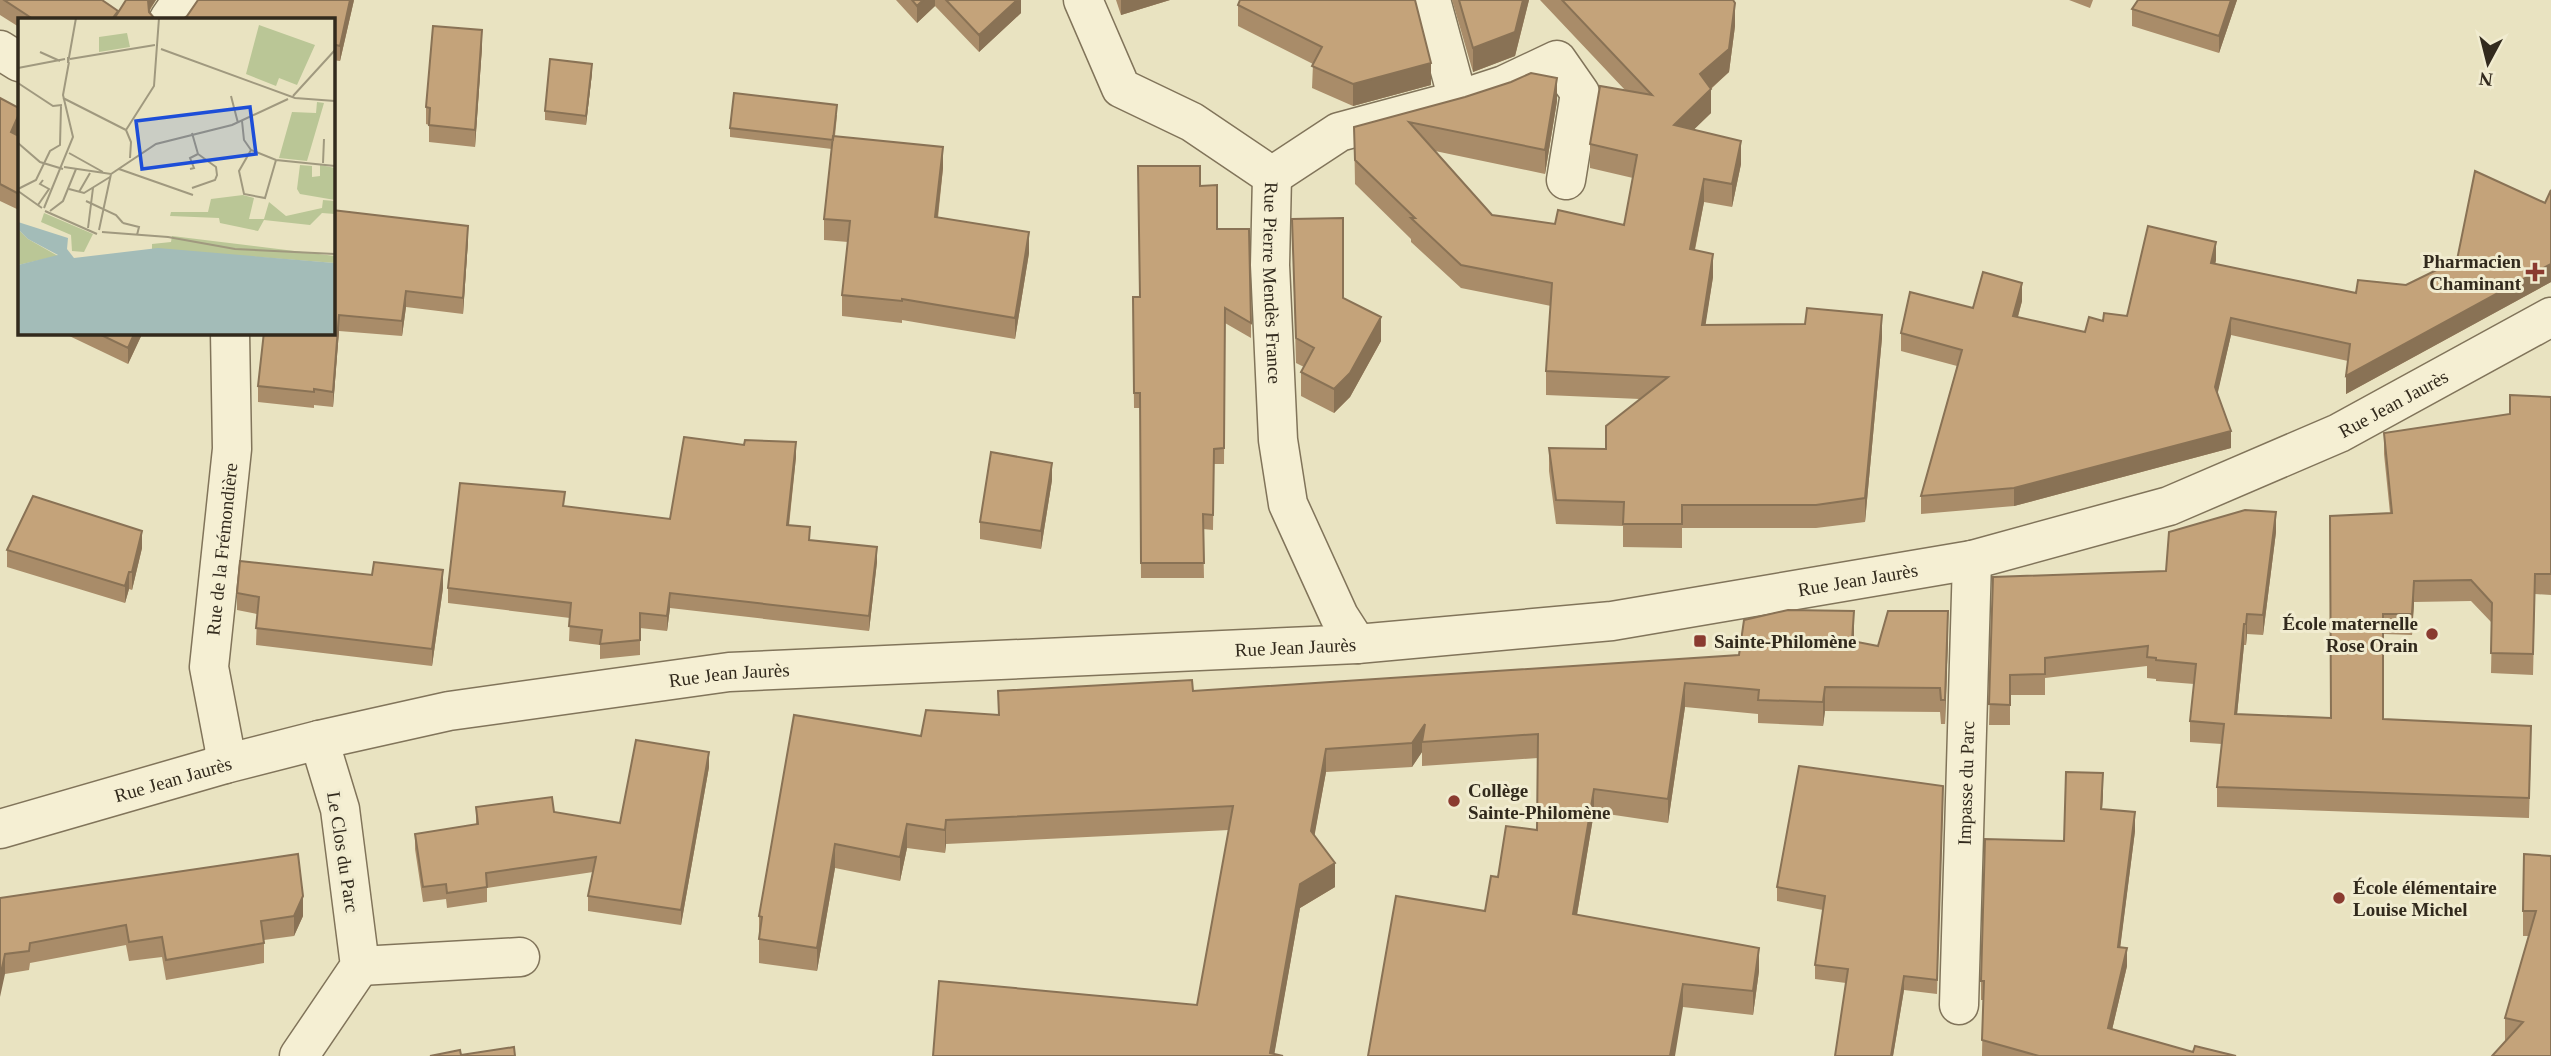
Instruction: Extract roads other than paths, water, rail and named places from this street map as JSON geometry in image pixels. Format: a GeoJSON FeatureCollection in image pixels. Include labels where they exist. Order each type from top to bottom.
{"type":"FeatureCollection","features":[{"type":"Feature","properties":{"kind":"street"},"geometry":{"type":"LineString","coordinates":[[170,18],[182,0]]}},
{"type":"Feature","properties":{"kind":"street","name":"Rue Pierre Mendès France"},"geometry":{"type":"LineString","coordinates":[[1083,0],[1121,88],[1192,122],[1272,176],[1270,265],[1279,440],[1288,504],[1339,616],[1357,644]]}},
{"type":"Feature","properties":{"kind":"street"},"geometry":{"type":"LineString","coordinates":[[1431,0],[1458,100]]}},
{"type":"Feature","properties":{"kind":"street"},"geometry":{"type":"LineString","coordinates":[[0,50],[18,61]]}},
{"type":"Feature","properties":{"kind":"street"},"geometry":{"type":"LineString","coordinates":[[1272,176],[1339,132],[1504,85],[1558,60],[1580,93],[1566,180]]}},
{"type":"Feature","properties":{"kind":"street","name":"Rue Jean Jaurès"},"geometry":{"type":"LineString","coordinates":[[0,829],[225,764],[449,711],[729,672],[1357,644],[1612,621],[1972,560],[2181,501],[2339,433],[2551,317]]}},
{"type":"Feature","properties":{"kind":"street","name":"Rue de la Frémondière"},"geometry":{"type":"LineString","coordinates":[[225,764],[209,667],[232,449],[230,334]]}},
{"type":"Feature","properties":{"kind":"street","name":"Impasse du Parc"},"geometry":{"type":"LineString","coordinates":[[1959,1005],[1972,560]]}},
{"type":"Feature","properties":{"kind":"street","name":"Le Clos du Parc"},"geometry":{"type":"LineString","coordinates":[[319,740],[340,809],[360,966]]}},
{"type":"Feature","properties":{"kind":"street"},"geometry":{"type":"LineString","coordinates":[[299,1056],[360,966],[520,957]]}},
{"type":"Feature","properties":{"kind":"place","name":"Pharmacien Chaminant"},"geometry":{"type":"Point","coordinates":[2535,272]}},
{"type":"Feature","properties":{"kind":"place","name":"École maternelle Rose Orain"},"geometry":{"type":"Point","coordinates":[2432,634]}},
{"type":"Feature","properties":{"kind":"place","name":"Sainte-Philomène"},"geometry":{"type":"Point","coordinates":[1700,641]}},
{"type":"Feature","properties":{"kind":"place","name":"Collège Sainte-Philomène"},"geometry":{"type":"Point","coordinates":[1454,801]}},
{"type":"Feature","properties":{"kind":"place","name":"École élémentaire Louise Michel"},"geometry":{"type":"Point","coordinates":[2339,898]}}]}
